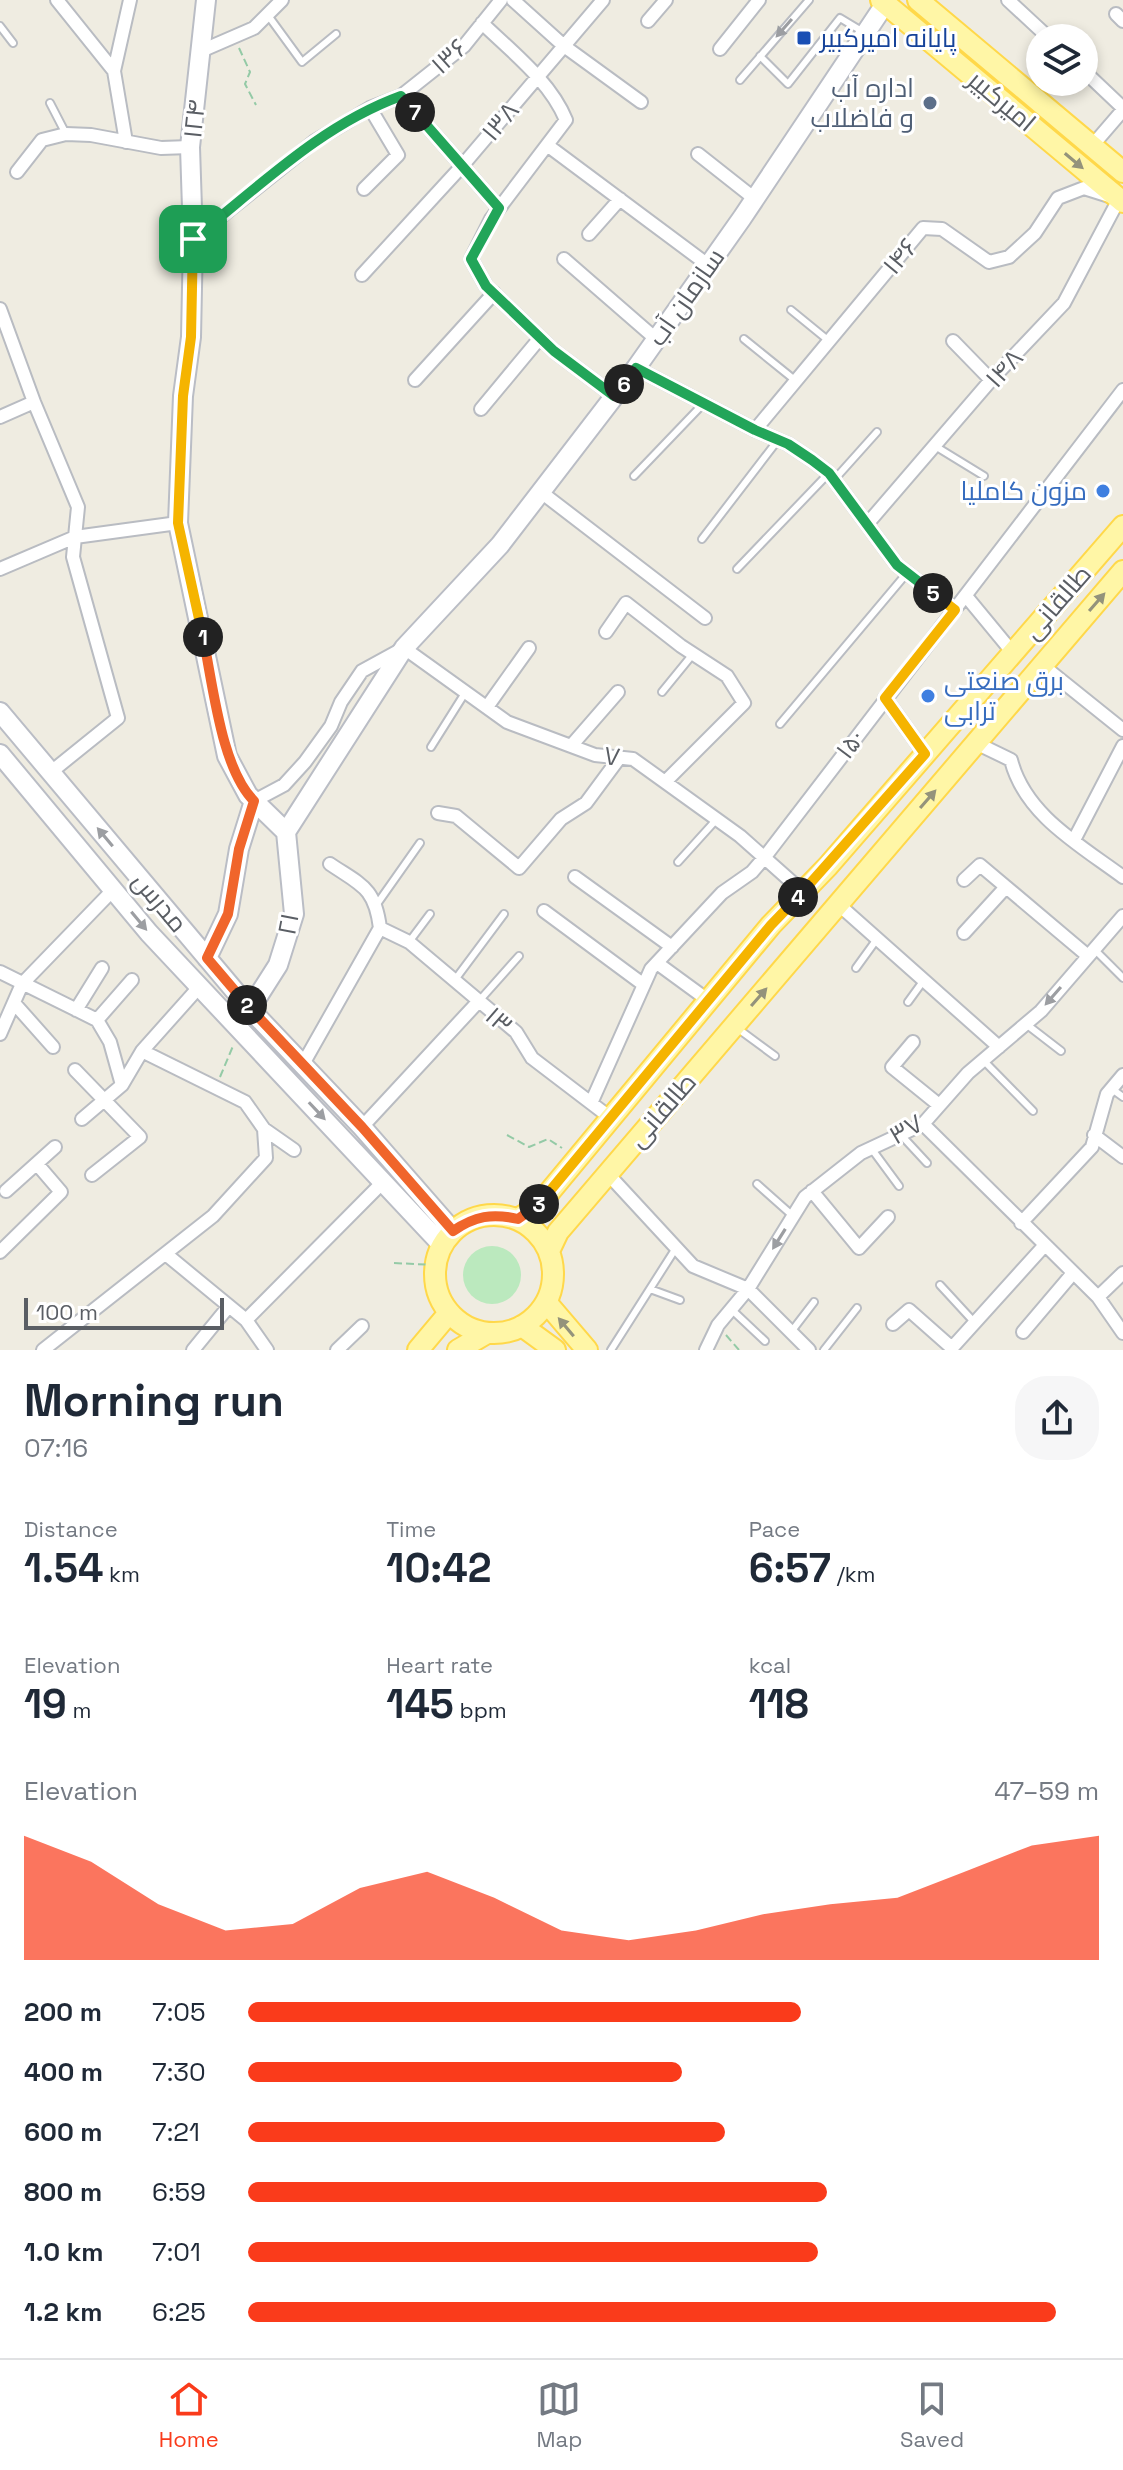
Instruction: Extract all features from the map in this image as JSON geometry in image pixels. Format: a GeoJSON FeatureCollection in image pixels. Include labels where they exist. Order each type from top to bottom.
{"type":"FeatureCollection","features":[{"type":"Feature","properties":{"kind":"main road","name":"امیرکبیر"},"geometry":{"type":"LineString","coordinates":[[918,0],[1123,171]]}},
{"type":"Feature","properties":{"kind":"main road","name":"امیرکبیر"},"geometry":{"type":"LineString","coordinates":[[883,2],[1121,200]]}},
{"type":"Feature","properties":{"kind":"main road","name":"طالقانی"},"geometry":{"type":"LineString","coordinates":[[518,1219],[537,1207],[579,1159],[771,925],[1123,526]]}},
{"type":"Feature","properties":{"kind":"main road","name":"طالقانی"},"geometry":{"type":"LineString","coordinates":[[549,1251],[558,1232],[607,1173],[1123,571]]}},
{"type":"Feature","properties":{"kind":"main road"},"geometry":{"type":"LineString","coordinates":[[484,1215],[518,1219],[541,1238],[549,1251],[553,1277],[546,1302],[536,1316],[522,1326],[486,1342],[459,1349],[442,1320],[437,1290],[443,1247],[467,1221],[484,1215]]}},
{"type":"Feature","properties":{"kind":"main road"},"geometry":{"type":"LineString","coordinates":[[546,1302],[587,1350]]}},
{"type":"Feature","properties":{"kind":"main road"},"geometry":{"type":"LineString","coordinates":[[442,1320],[460,1323],[486,1342]]}},
{"type":"Feature","properties":{"kind":"main road"},"geometry":{"type":"LineString","coordinates":[[418,1350],[442,1320]]}},
{"type":"Feature","properties":{"kind":"main road"},"geometry":{"type":"LineString","coordinates":[[522,1326],[555,1350]]}},
{"type":"Feature","properties":{"kind":"street"},"geometry":{"type":"LineString","coordinates":[[57,0],[114,71]]}},
{"type":"Feature","properties":{"kind":"street"},"geometry":{"type":"LineString","coordinates":[[126,142],[114,71],[130,0]]}},
{"type":"Feature","properties":{"kind":"street","name":"۱۲۴"},"geometry":{"type":"LineString","coordinates":[[206,0],[190,147],[193,239],[191,337],[183,396],[178,523],[227,756],[248,795],[286,832]]}},
{"type":"Feature","properties":{"kind":"street"},"geometry":{"type":"LineString","coordinates":[[201,51],[254,28],[282,0]]}},
{"type":"Feature","properties":{"kind":"street","name":"۱۳۶"},"geometry":{"type":"LineString","coordinates":[[193,239],[315,141],[370,108],[401,96],[464,46],[501,0]]}},
{"type":"Feature","properties":{"kind":"street"},"geometry":{"type":"LineString","coordinates":[[513,0],[564,46],[641,102]]}},
{"type":"Feature","properties":{"kind":"street","name":"۱۳۸"},"geometry":{"type":"LineString","coordinates":[[362,275],[462,166],[603,0]]}},
{"type":"Feature","properties":{"kind":"street"},"geometry":{"type":"LineString","coordinates":[[648,21],[666,0]]}},
{"type":"Feature","properties":{"kind":"street"},"geometry":{"type":"LineString","coordinates":[[720,49],[759,0]]}},
{"type":"Feature","properties":{"kind":"street"},"geometry":{"type":"LineString","coordinates":[[1008,0],[1034,24]]}},
{"type":"Feature","properties":{"kind":"street","name":"سازمان آب"},"geometry":{"type":"LineString","coordinates":[[286,832],[404,648],[500,545],[636,368],[755,199],[883,2]]}},
{"type":"Feature","properties":{"kind":"street"},"geometry":{"type":"LineString","coordinates":[[482,23],[559,102],[566,120],[499,208],[471,259],[486,286],[540,338],[614,396]]}},
{"type":"Feature","properties":{"kind":"street"},"geometry":{"type":"LineString","coordinates":[[1092,146],[1123,109],[1098,85]]}},
{"type":"Feature","properties":{"kind":"street"},"geometry":{"type":"LineString","coordinates":[[401,96],[499,208]]}},
{"type":"Feature","properties":{"kind":"street"},"geometry":{"type":"LineString","coordinates":[[364,189],[398,155],[370,108]]}},
{"type":"Feature","properties":{"kind":"street"},"geometry":{"type":"LineString","coordinates":[[17,172],[42,140],[66,134],[91,135],[161,148],[190,147]]}},
{"type":"Feature","properties":{"kind":"street"},"geometry":{"type":"LineString","coordinates":[[547,145],[708,265]]}},
{"type":"Feature","properties":{"kind":"street"},"geometry":{"type":"LineString","coordinates":[[698,154],[755,199]]}},
{"type":"Feature","properties":{"kind":"street","name":"۱۴۶"},"geometry":{"type":"LineString","coordinates":[[755,430],[923,228],[942,229],[989,262],[1009,257],[1035,233],[1058,198],[1084,188],[1121,200]]}},
{"type":"Feature","properties":{"kind":"street"},"geometry":{"type":"LineString","coordinates":[[589,234],[620,199]]}},
{"type":"Feature","properties":{"kind":"street","name":"۱۴۸"},"geometry":{"type":"LineString","coordinates":[[868,523],[991,380],[1064,303],[1121,200]]}},
{"type":"Feature","properties":{"kind":"street"},"geometry":{"type":"LineString","coordinates":[[564,259],[656,339]]}},
{"type":"Feature","properties":{"kind":"street"},"geometry":{"type":"LineString","coordinates":[[415,380],[494,293]]}},
{"type":"Feature","properties":{"kind":"street"},"geometry":{"type":"LineString","coordinates":[[0,309],[34,402],[78,507],[73,557],[118,718],[51,772]]}},
{"type":"Feature","properties":{"kind":"street"},"geometry":{"type":"LineString","coordinates":[[481,409],[540,338]]}},
{"type":"Feature","properties":{"kind":"street"},"geometry":{"type":"LineString","coordinates":[[953,341],[991,380]]}},
{"type":"Feature","properties":{"kind":"street"},"geometry":{"type":"LineString","coordinates":[[636,368],[778,440],[832,476],[897,565],[955,610]]}},
{"type":"Feature","properties":{"kind":"street","name":"۱۵۰"},"geometry":{"type":"LineString","coordinates":[[592,1101],[657,963],[722,893],[752,872],[764,858],[1123,390]]}},
{"type":"Feature","properties":{"kind":"street"},"geometry":{"type":"LineString","coordinates":[[0,417],[34,402]]}},
{"type":"Feature","properties":{"kind":"street"},"geometry":{"type":"LineString","coordinates":[[541,492],[705,618]]}},
{"type":"Feature","properties":{"kind":"street"},"geometry":{"type":"LineString","coordinates":[[0,569],[75,537],[178,523]]}},
{"type":"Feature","properties":{"kind":"street"},"geometry":{"type":"LineString","coordinates":[[966,596],[1013,653]]}},
{"type":"Feature","properties":{"kind":"street"},"geometry":{"type":"LineString","coordinates":[[606,632],[626,603],[727,676],[744,703],[665,782]]}},
{"type":"Feature","properties":{"kind":"street","name":"سازمان آب"},"geometry":{"type":"LineString","coordinates":[[254,801],[284,785],[305,762],[331,726],[341,702],[362,671],[404,648]]}},
{"type":"Feature","properties":{"kind":"street","name":"۷"},"geometry":{"type":"LineString","coordinates":[[404,648],[507,722],[595,755],[633,759],[716,819],[803,892]]}},
{"type":"Feature","properties":{"kind":"street"},"geometry":{"type":"LineString","coordinates":[[487,707],[529,648]]}},
{"type":"Feature","properties":{"kind":"street"},"geometry":{"type":"LineString","coordinates":[[1042,665],[1123,730]]}},
{"type":"Feature","properties":{"kind":"street"},"geometry":{"type":"LineString","coordinates":[[571,746],[618,692]]}},
{"type":"Feature","properties":{"kind":"street"},"geometry":{"type":"LineString","coordinates":[[885,698],[925,754]]}},
{"type":"Feature","properties":{"kind":"street","name":"مدرس"},"geometry":{"type":"LineString","coordinates":[[0,712],[250,1009],[362,1127],[443,1247]]}},
{"type":"Feature","properties":{"kind":"street"},"geometry":{"type":"LineString","coordinates":[[976,743],[1011,760],[1016,781],[1042,815],[1123,877]]}},
{"type":"Feature","properties":{"kind":"street"},"geometry":{"type":"LineString","coordinates":[[1074,840],[1123,746]]}},
{"type":"Feature","properties":{"kind":"street","name":"مدرس"},"geometry":{"type":"LineString","coordinates":[[0,754],[113,890],[443,1247]]}},
{"type":"Feature","properties":{"kind":"street"},"geometry":{"type":"LineString","coordinates":[[438,813],[456,816],[519,868],[561,819],[586,803],[620,757]]}},
{"type":"Feature","properties":{"kind":"street"},"geometry":{"type":"LineString","coordinates":[[207,958],[228,914],[239,849],[254,801]]}},
{"type":"Feature","properties":{"kind":"street","name":"۲۱"},"geometry":{"type":"LineString","coordinates":[[250,1009],[278,965],[294,914],[286,832]]}},
{"type":"Feature","properties":{"kind":"street"},"geometry":{"type":"LineString","coordinates":[[303,1064],[380,928],[377,904],[366,888],[330,864]]}},
{"type":"Feature","properties":{"kind":"street"},"geometry":{"type":"LineString","coordinates":[[964,880],[980,865],[1091,953]]}},
{"type":"Feature","properties":{"kind":"street"},"geometry":{"type":"LineString","coordinates":[[575,877],[672,947]]}},
{"type":"Feature","properties":{"kind":"street"},"geometry":{"type":"LineString","coordinates":[[964,933],[1006,887]]}},
{"type":"Feature","properties":{"kind":"street"},"geometry":{"type":"LineString","coordinates":[[0,1034],[22,984],[113,890]]}},
{"type":"Feature","properties":{"kind":"street"},"geometry":{"type":"LineString","coordinates":[[838,904],[999,1047]]}},
{"type":"Feature","properties":{"kind":"street"},"geometry":{"type":"LineString","coordinates":[[544,911],[644,985]]}},
{"type":"Feature","properties":{"kind":"street","name":"۳۷"},"geometry":{"type":"LineString","coordinates":[[706,1350],[718,1325],[748,1289],[805,1197],[861,1153],[923,1124],[983,1060],[1041,1011],[1123,916]]}},
{"type":"Feature","properties":{"kind":"street","name":"۱۳"},"geometry":{"type":"LineString","coordinates":[[380,928],[409,942],[516,1032],[532,1058],[612,1119]]}},
{"type":"Feature","properties":{"kind":"street"},"geometry":{"type":"LineString","coordinates":[[657,963],[709,1001]]}},
{"type":"Feature","properties":{"kind":"street"},"geometry":{"type":"LineString","coordinates":[[76,1010],[102,968]]}},
{"type":"Feature","properties":{"kind":"street"},"geometry":{"type":"LineString","coordinates":[[0,972],[97,1020],[110,1042],[122,1085]]}},
{"type":"Feature","properties":{"kind":"street"},"geometry":{"type":"LineString","coordinates":[[97,1020],[132,980]]}},
{"type":"Feature","properties":{"kind":"street"},"geometry":{"type":"LineString","coordinates":[[82,1119],[122,1085],[142,1051],[200,986]]}},
{"type":"Feature","properties":{"kind":"street"},"geometry":{"type":"LineString","coordinates":[[362,1127],[478,1002]]}},
{"type":"Feature","properties":{"kind":"street"},"geometry":{"type":"LineString","coordinates":[[14,1003],[53,1047]]}},
{"type":"Feature","properties":{"kind":"street"},"geometry":{"type":"LineString","coordinates":[[913,1042],[892,1067],[939,1105]]}},
{"type":"Feature","properties":{"kind":"street"},"geometry":{"type":"LineString","coordinates":[[142,1051],[245,1102],[264,1129],[294,1150]]}},
{"type":"Feature","properties":{"kind":"street"},"geometry":{"type":"LineString","coordinates":[[75,1070],[140,1137],[92,1175]]}},
{"type":"Feature","properties":{"kind":"street"},"geometry":{"type":"LineString","coordinates":[[1021,1223],[1092,1147],[1107,1094],[1118,1093],[1123,1075]]}},
{"type":"Feature","properties":{"kind":"street"},"geometry":{"type":"LineString","coordinates":[[923,1124],[1098,1297],[1123,1333]]}},
{"type":"Feature","properties":{"kind":"street"},"geometry":{"type":"LineString","coordinates":[[43,1350],[213,1216],[266,1158],[264,1129]]}},
{"type":"Feature","properties":{"kind":"street"},"geometry":{"type":"LineString","coordinates":[[1094,1135],[1123,1157]]}},
{"type":"Feature","properties":{"kind":"street"},"geometry":{"type":"LineString","coordinates":[[6,1191],[55,1147]]}},
{"type":"Feature","properties":{"kind":"street"},"geometry":{"type":"LineString","coordinates":[[0,1252],[61,1192],[37,1164]]}},
{"type":"Feature","properties":{"kind":"street"},"geometry":{"type":"LineString","coordinates":[[607,1173],[693,1266],[748,1289],[809,1350]]}},
{"type":"Feature","properties":{"kind":"street"},"geometry":{"type":"LineString","coordinates":[[246,1320],[383,1182]]}},
{"type":"Feature","properties":{"kind":"street"},"geometry":{"type":"LineString","coordinates":[[812,1191],[859,1248],[888,1217]]}},
{"type":"Feature","properties":{"kind":"street"},"geometry":{"type":"LineString","coordinates":[[893,1324],[909,1310],[951,1349],[1044,1246]]}},
{"type":"Feature","properties":{"kind":"street"},"geometry":{"type":"LineString","coordinates":[[167,1255],[246,1320],[267,1350]]}},
{"type":"Feature","properties":{"kind":"street"},"geometry":{"type":"LineString","coordinates":[[1023,1332],[1073,1273]]}},
{"type":"Feature","properties":{"kind":"street"},"geometry":{"type":"LineString","coordinates":[[1098,1297],[1123,1273]]}},
{"type":"Feature","properties":{"kind":"street"},"geometry":{"type":"LineString","coordinates":[[193,1350],[229,1306]]}},
{"type":"Feature","properties":{"kind":"street"},"geometry":{"type":"LineString","coordinates":[[337,1350],[362,1326]]}},
{"type":"Feature","properties":{"kind":"lane"},"geometry":{"type":"LineString","coordinates":[[740,80],[809,0]]}},
{"type":"Feature","properties":{"kind":"lane"},"geometry":{"type":"LineString","coordinates":[[267,14],[302,62],[336,34]]}},
{"type":"Feature","properties":{"kind":"lane"},"geometry":{"type":"LineString","coordinates":[[760,56],[788,84],[840,18],[865,34]]}},
{"type":"Feature","properties":{"kind":"lane"},"geometry":{"type":"LineString","coordinates":[[0,26],[13,43]]}},
{"type":"Feature","properties":{"kind":"lane"},"geometry":{"type":"LineString","coordinates":[[50,103],[66,134]]}},
{"type":"Feature","properties":{"kind":"lane"},"geometry":{"type":"LineString","coordinates":[[791,310],[829,341]]}},
{"type":"Feature","properties":{"kind":"lane"},"geometry":{"type":"LineString","coordinates":[[744,339],[796,381]]}},
{"type":"Feature","properties":{"kind":"lane"},"geometry":{"type":"LineString","coordinates":[[634,476],[704,403]]}},
{"type":"Feature","properties":{"kind":"lane"},"geometry":{"type":"LineString","coordinates":[[737,569],[877,432]]}},
{"type":"Feature","properties":{"kind":"lane"},"geometry":{"type":"LineString","coordinates":[[702,539],[778,440]]}},
{"type":"Feature","properties":{"kind":"lane"},"geometry":{"type":"LineString","coordinates":[[935,446],[984,476]]}},
{"type":"Feature","properties":{"kind":"lane"},"geometry":{"type":"LineString","coordinates":[[780,724],[907,573]]}},
{"type":"Feature","properties":{"kind":"lane"},"geometry":{"type":"LineString","coordinates":[[662,692],[693,654]]}},
{"type":"Feature","properties":{"kind":"lane"},"geometry":{"type":"LineString","coordinates":[[431,747],[466,691]]}},
{"type":"Feature","properties":{"kind":"lane"},"geometry":{"type":"LineString","coordinates":[[678,862],[716,819]]}},
{"type":"Feature","properties":{"kind":"lane"},"geometry":{"type":"LineString","coordinates":[[377,904],[420,843]]}},
{"type":"Feature","properties":{"kind":"lane"},"geometry":{"type":"LineString","coordinates":[[409,942],[430,914]]}},
{"type":"Feature","properties":{"kind":"lane"},"geometry":{"type":"LineString","coordinates":[[454,981],[504,914]]}},
{"type":"Feature","properties":{"kind":"lane"},"geometry":{"type":"LineString","coordinates":[[856,968],[877,939]]}},
{"type":"Feature","properties":{"kind":"lane"},"geometry":{"type":"LineString","coordinates":[[1091,953],[1123,978]]}},
{"type":"Feature","properties":{"kind":"lane"},"geometry":{"type":"LineString","coordinates":[[478,1002],[519,956]]}},
{"type":"Feature","properties":{"kind":"lane"},"geometry":{"type":"LineString","coordinates":[[908,1002],[924,980]]}},
{"type":"Feature","properties":{"kind":"lane"},"geometry":{"type":"LineString","coordinates":[[1026,1024],[1061,1051]]}},
{"type":"Feature","properties":{"kind":"lane"},"geometry":{"type":"LineString","coordinates":[[734,1025],[775,1056]]}},
{"type":"Feature","properties":{"kind":"lane"},"geometry":{"type":"LineString","coordinates":[[983,1060],[1033,1111]]}},
{"type":"Feature","properties":{"kind":"lane"},"geometry":{"type":"LineString","coordinates":[[900,1134],[927,1163]]}},
{"type":"Feature","properties":{"kind":"lane"},"geometry":{"type":"LineString","coordinates":[[871,1148],[899,1186]]}},
{"type":"Feature","properties":{"kind":"lane"},"geometry":{"type":"LineString","coordinates":[[757,1184],[793,1216]]}},
{"type":"Feature","properties":{"kind":"lane"},"geometry":{"type":"LineString","coordinates":[[611,1350],[676,1248]]}},
{"type":"Feature","properties":{"kind":"lane"},"geometry":{"type":"LineString","coordinates":[[940,1285],[975,1323]]}},
{"type":"Feature","properties":{"kind":"lane"},"geometry":{"type":"LineString","coordinates":[[650,1289],[680,1300]]}},
{"type":"Feature","properties":{"kind":"lane"},"geometry":{"type":"LineString","coordinates":[[791,1332],[814,1302]]}},
{"type":"Feature","properties":{"kind":"lane"},"geometry":{"type":"LineString","coordinates":[[824,1350],[857,1308]]}},
{"type":"Feature","properties":{"kind":"lane"},"geometry":{"type":"LineString","coordinates":[[731,1309],[765,1341]]}},
{"type":"Feature","properties":{"kind":"path"},"geometry":{"type":"LineString","coordinates":[[233,36],[250,72],[245,84],[256,105]]}},
{"type":"Feature","properties":{"kind":"path"},"geometry":{"type":"LineString","coordinates":[[217,1088],[231,1049],[246,1034]]}},
{"type":"Feature","properties":{"kind":"path"},"geometry":{"type":"LineString","coordinates":[[507,1135],[529,1147],[548,1139],[579,1159]]}},
{"type":"Feature","properties":{"kind":"path"},"geometry":{"type":"LineString","coordinates":[[394,1263],[443,1247]]}},
{"type":"Feature","properties":{"kind":"path"},"geometry":{"type":"LineString","coordinates":[[718,1325],[739,1350]]}},
{"type":"Feature","properties":{"kind":"green space"},"geometry":{"type":"Polygon","coordinates":[[[492,1246],[513,1254],[521,1275],[513,1296],[492,1304],[471,1296],[463,1275],[471,1254],[492,1246]]]}},
{"type":"Feature","properties":{"kind":"place","name":"پایانه امیرکبیر"},"geometry":{"type":"Point","coordinates":[804,38]}},
{"type":"Feature","properties":{"kind":"place","name":"اداره آب و فاضلاب"},"geometry":{"type":"Point","coordinates":[930,103]}},
{"type":"Feature","properties":{"kind":"place","name":"مزون کاملیا"},"geometry":{"type":"Point","coordinates":[1103,491]}},
{"type":"Feature","properties":{"kind":"place","name":"برق صنعتی ترابی"},"geometry":{"type":"Point","coordinates":[928,696]}},
{"type":"Feature","properties":{"kind":"route"},"geometry":{"type":"LineString","coordinates":[[401,96],[499,208],[471,259],[486,286],[554,351],[614,396],[636,368],[788,444],[829,473],[897,565],[955,610],[885,698],[925,754],[828,866],[771,925],[537,1207],[518,1219],[484,1215],[467,1221],[453,1231],[207,958],[228,914],[239,849],[254,801],[227,756],[178,523],[183,396],[191,337],[193,239],[315,141],[370,108],[401,96]]}}]}
